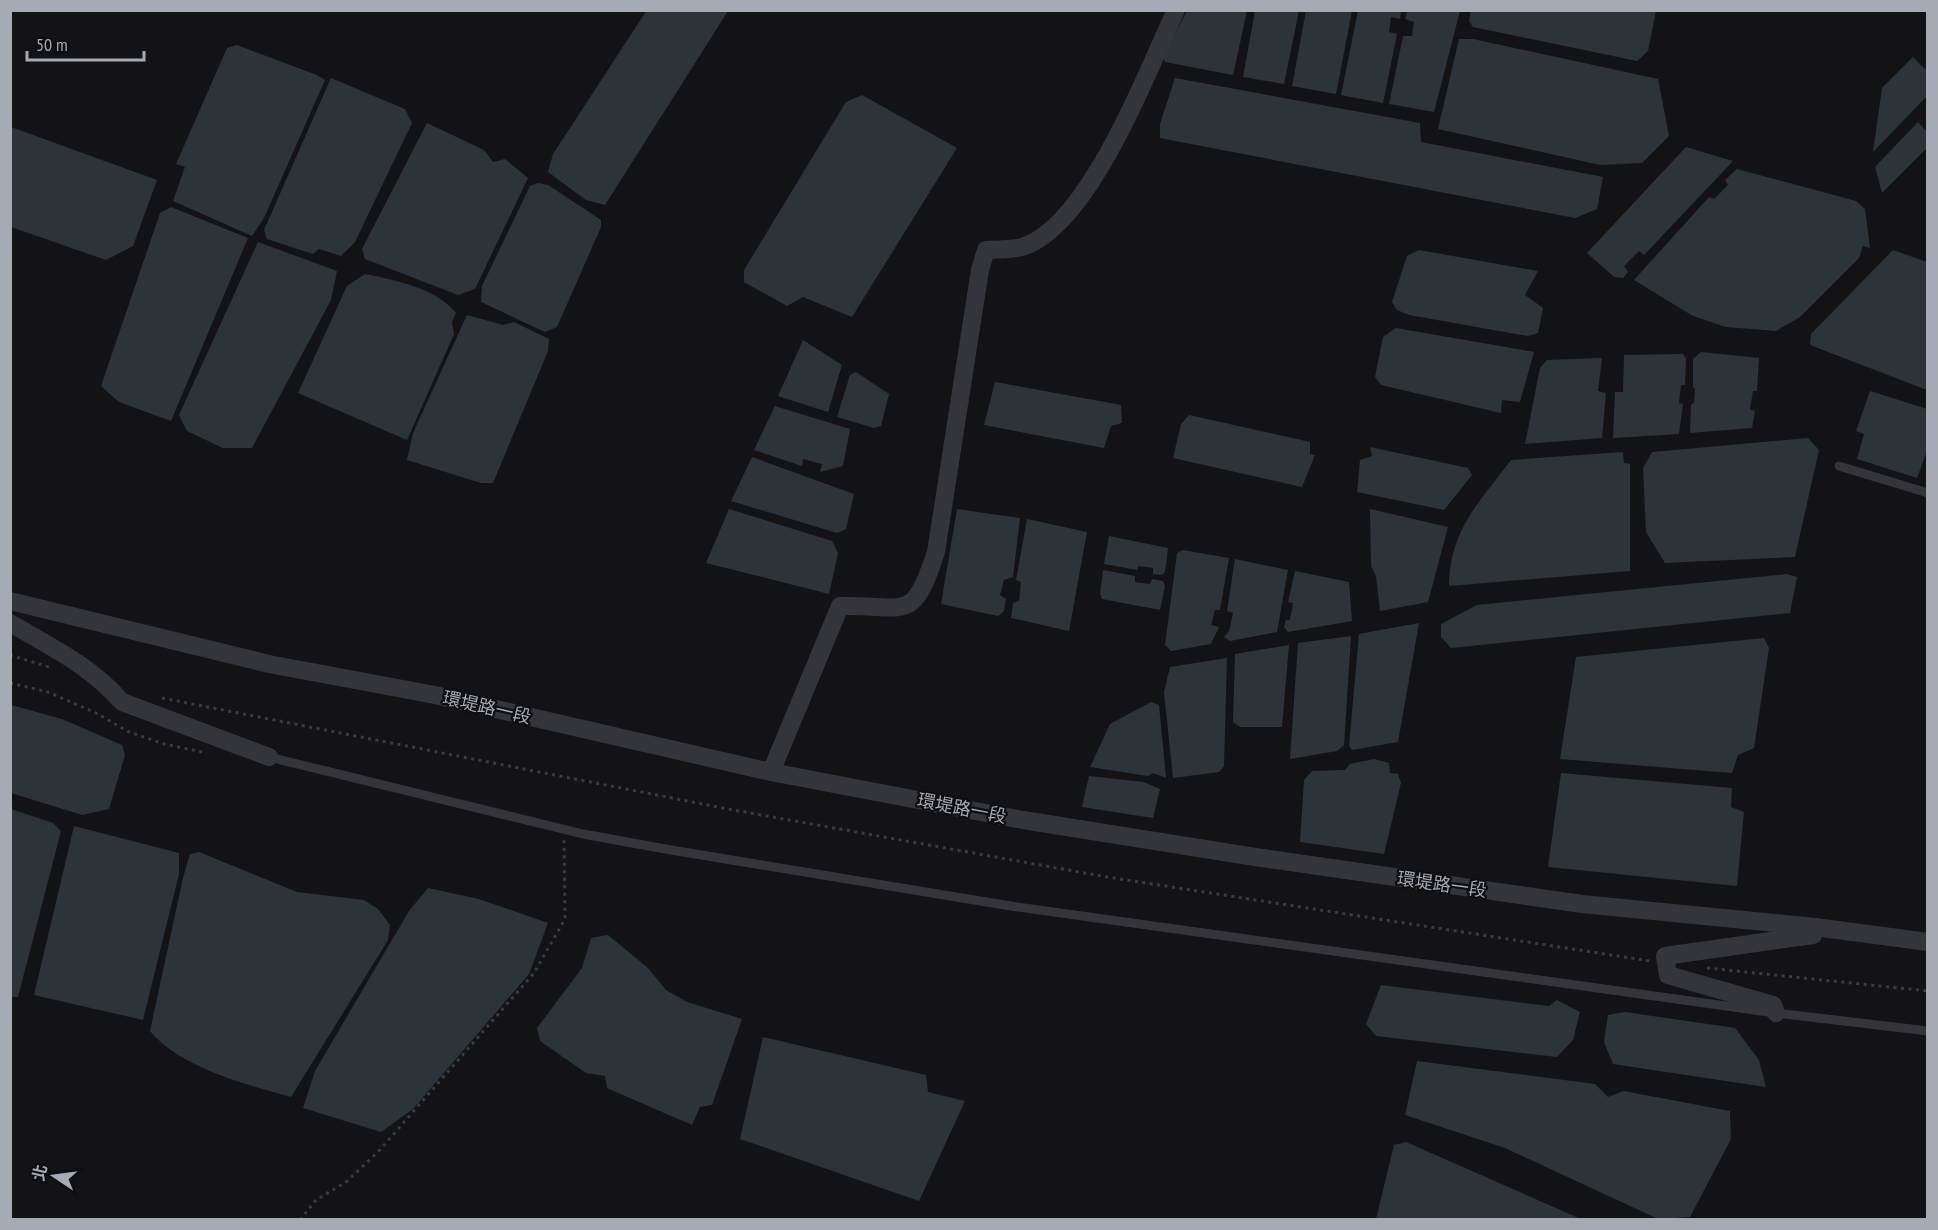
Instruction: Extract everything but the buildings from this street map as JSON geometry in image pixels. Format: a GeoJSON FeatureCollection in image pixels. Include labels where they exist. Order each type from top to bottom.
{"type":"FeatureCollection","features":[{"type":"Feature","properties":{"kind":"street"},"geometry":{"type":"LineString","coordinates":[[771,771],[840,606],[901,609],[917,599],[927,580],[936,552],[980,270],[986,250],[1023,247],[1057,226],[1081,197],[1112,149],[1176,10]]}},
{"type":"Feature","properties":{"kind":"street","name":"環堤路一段"},"geometry":{"type":"LineString","coordinates":[[10,601],[269,664],[435,695],[771,771],[1023,820],[1255,857],[1582,904],[1815,927],[1928,942]]}},
{"type":"Feature","properties":{"kind":"street"},"geometry":{"type":"LineString","coordinates":[[10,624],[82,664],[107,685],[122,702],[269,756]]}},
{"type":"Feature","properties":{"kind":"street"},"geometry":{"type":"LineString","coordinates":[[1776,1013],[1773,1005],[1668,975],[1665,956],[1813,936],[1815,927]]}},
{"type":"Feature","properties":{"kind":"lane"},"geometry":{"type":"LineString","coordinates":[[1839,466],[1928,493]]}},
{"type":"Feature","properties":{"kind":"lane"},"geometry":{"type":"LineString","coordinates":[[269,756],[564,830],[1011,906],[1776,1013],[1928,1031]]}},
{"type":"Feature","properties":{"kind":"path"},"geometry":{"type":"LineString","coordinates":[[10,655],[54,668]]}},
{"type":"Feature","properties":{"kind":"path"},"geometry":{"type":"LineString","coordinates":[[160,698],[728,809],[1107,877],[1666,963]]}},
{"type":"Feature","properties":{"kind":"path"},"geometry":{"type":"LineString","coordinates":[[300,1220],[316,1200],[346,1182],[378,1152],[534,973],[565,919],[564,830]]}},
{"type":"Feature","properties":{"kind":"path"},"geometry":{"type":"LineString","coordinates":[[1702,967],[1928,991]]}},
{"type":"Feature","properties":{"kind":"shaded area"},"geometry":{"type":"Polygon","coordinates":[[[647,10],[728,11],[605,205],[586,200],[548,172],[553,154],[647,10]]]}},
{"type":"Feature","properties":{"kind":"shaded area"},"geometry":{"type":"Polygon","coordinates":[[[1471,10],[1656,11],[1648,51],[1637,61],[1473,27],[1469,21],[1471,10]]]}},
{"type":"Feature","properties":{"kind":"shaded area"},"geometry":{"type":"Polygon","coordinates":[[[1187,11],[1247,11],[1233,75],[1165,62],[1163,56],[1187,11]]]}},
{"type":"Feature","properties":{"kind":"shaded area"},"geometry":{"type":"Polygon","coordinates":[[[1255,11],[1299,11],[1284,84],[1243,77],[1255,11]]]}},
{"type":"Feature","properties":{"kind":"shaded area"},"geometry":{"type":"Polygon","coordinates":[[[1306,11],[1352,11],[1336,94],[1292,86],[1306,11]]]}},
{"type":"Feature","properties":{"kind":"shaded area"},"geometry":{"type":"Polygon","coordinates":[[[1358,11],[1401,11],[1400,19],[1391,17],[1389,32],[1397,34],[1383,103],[1341,95],[1358,11]]]}},
{"type":"Feature","properties":{"kind":"shaded area"},"geometry":{"type":"Polygon","coordinates":[[[1407,11],[1460,11],[1434,112],[1389,104],[1403,36],[1412,36],[1414,22],[1405,19],[1407,11]]]}},
{"type":"Feature","properties":{"kind":"shaded area"},"geometry":{"type":"Polygon","coordinates":[[[1459,39],[1473,39],[1658,79],[1669,136],[1642,163],[1600,165],[1438,129],[1459,39]]]}},
{"type":"Feature","properties":{"kind":"shaded area"},"geometry":{"type":"Polygon","coordinates":[[[237,45],[325,80],[264,218],[252,236],[173,201],[185,167],[176,164],[227,48],[237,45]]]}},
{"type":"Feature","properties":{"kind":"shaded area"},"geometry":{"type":"Polygon","coordinates":[[[1913,57],[1927,71],[1927,96],[1873,152],[1882,88],[1913,57]]]}},
{"type":"Feature","properties":{"kind":"shaded area"},"geometry":{"type":"Polygon","coordinates":[[[331,78],[405,109],[412,123],[355,242],[341,256],[319,249],[313,254],[267,239],[264,230],[331,78]]]}},
{"type":"Feature","properties":{"kind":"shaded area"},"geometry":{"type":"Polygon","coordinates":[[[1175,78],[1420,123],[1421,142],[1603,177],[1597,209],[1575,218],[1160,138],[1160,124],[1175,78]]]}},
{"type":"Feature","properties":{"kind":"shaded area"},"geometry":{"type":"Polygon","coordinates":[[[862,95],[957,148],[852,317],[803,297],[787,306],[744,282],[744,270],[846,102],[862,95]]]}},
{"type":"Feature","properties":{"kind":"shaded area"},"geometry":{"type":"Polygon","coordinates":[[[1918,122],[1927,132],[1927,148],[1882,193],[1875,167],[1918,122]]]}},
{"type":"Feature","properties":{"kind":"shaded area"},"geometry":{"type":"Polygon","coordinates":[[[427,123],[484,150],[493,162],[505,159],[528,178],[475,289],[458,295],[365,259],[362,249],[427,123]]]}},
{"type":"Feature","properties":{"kind":"shaded area"},"geometry":{"type":"Polygon","coordinates":[[[11,127],[157,180],[133,246],[106,260],[11,227],[11,127]]]}},
{"type":"Feature","properties":{"kind":"shaded area"},"geometry":{"type":"Polygon","coordinates":[[[1686,147],[1733,161],[1644,255],[1639,251],[1624,266],[1628,272],[1623,278],[1614,277],[1587,253],[1686,147]]]}},
{"type":"Feature","properties":{"kind":"shaded area"},"geometry":{"type":"Polygon","coordinates":[[[1737,169],[1856,201],[1865,209],[1870,248],[1863,246],[1859,258],[1800,317],[1776,331],[1726,327],[1693,316],[1634,280],[1709,197],[1714,199],[1728,185],[1725,180],[1737,169]]]}},
{"type":"Feature","properties":{"kind":"shaded area"},"geometry":{"type":"Polygon","coordinates":[[[538,183],[548,185],[601,220],[601,227],[557,327],[545,332],[481,302],[482,286],[530,186],[538,183]]]}},
{"type":"Feature","properties":{"kind":"shaded area"},"geometry":{"type":"Polygon","coordinates":[[[171,207],[248,238],[171,421],[119,402],[101,386],[160,213],[171,207]]]}},
{"type":"Feature","properties":{"kind":"shaded area"},"geometry":{"type":"Polygon","coordinates":[[[258,242],[337,271],[331,300],[252,448],[223,448],[187,431],[179,415],[258,242]]]}},
{"type":"Feature","properties":{"kind":"shaded area"},"geometry":{"type":"Polygon","coordinates":[[[1419,250],[1538,271],[1525,295],[1543,308],[1538,333],[1528,336],[1409,315],[1397,310],[1392,302],[1407,256],[1419,250]]]}},
{"type":"Feature","properties":{"kind":"shaded area"},"geometry":{"type":"Polygon","coordinates":[[[1893,250],[1927,262],[1927,390],[1810,345],[1811,334],[1893,250]]]}},
{"type":"Feature","properties":{"kind":"shaded area"},"geometry":{"type":"Polygon","coordinates":[[[365,274],[402,282],[427,291],[448,304],[456,313],[452,322],[454,334],[407,440],[298,393],[347,286],[365,274]]]}},
{"type":"Feature","properties":{"kind":"shaded area"},"geometry":{"type":"Polygon","coordinates":[[[467,315],[503,325],[514,322],[549,339],[548,351],[493,483],[481,483],[407,460],[413,433],[467,315]]]}},
{"type":"Feature","properties":{"kind":"shaded area"},"geometry":{"type":"Polygon","coordinates":[[[1396,328],[1534,352],[1520,402],[1502,400],[1501,413],[1381,385],[1375,377],[1383,337],[1396,328]]]}},
{"type":"Feature","properties":{"kind":"shaded area"},"geometry":{"type":"Polygon","coordinates":[[[803,340],[842,365],[828,412],[778,396],[803,340]]]}},
{"type":"Feature","properties":{"kind":"shaded area"},"geometry":{"type":"Polygon","coordinates":[[[1701,352],[1759,358],[1757,391],[1753,391],[1750,409],[1755,411],[1752,428],[1690,433],[1691,405],[1694,403],[1695,389],[1693,387],[1693,359],[1701,352]]]}},
{"type":"Feature","properties":{"kind":"shaded area"},"geometry":{"type":"Polygon","coordinates":[[[1683,354],[1686,359],[1685,385],[1681,385],[1679,403],[1683,404],[1679,434],[1613,438],[1615,392],[1623,392],[1624,355],[1683,354]]]}},
{"type":"Feature","properties":{"kind":"shaded area"},"geometry":{"type":"Polygon","coordinates":[[[1602,358],[1598,391],[1606,393],[1602,438],[1525,444],[1540,368],[1547,360],[1602,358]]]}},
{"type":"Feature","properties":{"kind":"shaded area"},"geometry":{"type":"Polygon","coordinates":[[[856,372],[889,394],[881,426],[874,428],[837,417],[850,375],[856,372]]]}},
{"type":"Feature","properties":{"kind":"shaded area"},"geometry":{"type":"Polygon","coordinates":[[[995,382],[1121,405],[1122,423],[1111,426],[1104,448],[984,425],[995,382]]]}},
{"type":"Feature","properties":{"kind":"shaded area"},"geometry":{"type":"Polygon","coordinates":[[[1870,391],[1927,409],[1927,451],[1917,478],[1857,459],[1864,434],[1856,431],[1870,391]]]}},
{"type":"Feature","properties":{"kind":"shaded area"},"geometry":{"type":"Polygon","coordinates":[[[775,406],[850,429],[843,466],[820,472],[822,464],[803,459],[802,466],[754,450],[775,406]]]}},
{"type":"Feature","properties":{"kind":"shaded area"},"geometry":{"type":"Polygon","coordinates":[[[1189,415],[1310,442],[1310,454],[1315,455],[1302,487],[1173,458],[1181,424],[1189,415]]]}},
{"type":"Feature","properties":{"kind":"shaded area"},"geometry":{"type":"Polygon","coordinates":[[[1808,438],[1819,450],[1795,557],[1665,563],[1646,532],[1643,468],[1652,452],[1808,438]]]}},
{"type":"Feature","properties":{"kind":"shaded area"},"geometry":{"type":"Polygon","coordinates":[[[1370,447],[1468,468],[1472,475],[1444,510],[1357,492],[1360,460],[1372,456],[1370,447]]]}},
{"type":"Feature","properties":{"kind":"shaded area"},"geometry":{"type":"Polygon","coordinates":[[[1623,452],[1624,463],[1630,464],[1630,571],[1449,586],[1455,548],[1461,532],[1468,518],[1511,460],[1623,452]]]}},
{"type":"Feature","properties":{"kind":"shaded area"},"geometry":{"type":"Polygon","coordinates":[[[752,457],[854,494],[846,529],[837,533],[731,501],[752,457]]]}},
{"type":"Feature","properties":{"kind":"shaded area"},"geometry":{"type":"Polygon","coordinates":[[[729,509],[832,541],[838,553],[829,594],[706,563],[729,509]]]}},
{"type":"Feature","properties":{"kind":"shaded area"},"geometry":{"type":"Polygon","coordinates":[[[957,509],[1020,518],[1013,577],[1004,580],[1000,595],[1006,599],[1004,611],[998,616],[941,604],[957,509]]]}},
{"type":"Feature","properties":{"kind":"shaded area"},"geometry":{"type":"Polygon","coordinates":[[[1370,509],[1448,527],[1428,602],[1380,611],[1376,576],[1371,566],[1370,509]]]}},
{"type":"Feature","properties":{"kind":"shaded area"},"geometry":{"type":"Polygon","coordinates":[[[1027,519],[1087,532],[1069,631],[1011,618],[1013,603],[1019,601],[1021,582],[1016,580],[1027,519]]]}},
{"type":"Feature","properties":{"kind":"shaded area"},"geometry":{"type":"Polygon","coordinates":[[[1109,536],[1168,548],[1165,572],[1162,575],[1153,574],[1153,568],[1138,566],[1137,570],[1104,564],[1109,536]]]}},
{"type":"Feature","properties":{"kind":"shaded area"},"geometry":{"type":"Polygon","coordinates":[[[1183,550],[1229,558],[1220,610],[1215,610],[1211,625],[1219,627],[1211,644],[1171,651],[1165,645],[1177,553],[1183,550]]]}},
{"type":"Feature","properties":{"kind":"shaded area"},"geometry":{"type":"Polygon","coordinates":[[[1235,559],[1288,570],[1277,632],[1230,641],[1224,637],[1229,631],[1233,613],[1227,611],[1235,559]]]}},
{"type":"Feature","properties":{"kind":"shaded area"},"geometry":{"type":"Polygon","coordinates":[[[1103,570],[1135,576],[1135,582],[1150,584],[1152,579],[1163,581],[1165,586],[1160,610],[1102,599],[1100,594],[1103,570]]]}},
{"type":"Feature","properties":{"kind":"shaded area"},"geometry":{"type":"Polygon","coordinates":[[[1295,571],[1349,582],[1352,621],[1288,632],[1284,627],[1286,620],[1290,620],[1293,603],[1288,602],[1295,571]]]}},
{"type":"Feature","properties":{"kind":"shaded area"},"geometry":{"type":"Polygon","coordinates":[[[1787,574],[1797,577],[1790,613],[1451,648],[1441,637],[1441,624],[1477,605],[1787,574]]]}},
{"type":"Feature","properties":{"kind":"shaded area"},"geometry":{"type":"Polygon","coordinates":[[[1419,623],[1398,742],[1352,750],[1349,746],[1359,634],[1419,623]]]}},
{"type":"Feature","properties":{"kind":"shaded area"},"geometry":{"type":"Polygon","coordinates":[[[1351,636],[1344,745],[1337,751],[1290,759],[1298,643],[1351,636]]]}},
{"type":"Feature","properties":{"kind":"shaded area"},"geometry":{"type":"Polygon","coordinates":[[[1764,638],[1769,648],[1754,748],[1738,755],[1732,773],[1560,759],[1576,657],[1764,638]]]}},
{"type":"Feature","properties":{"kind":"shaded area"},"geometry":{"type":"Polygon","coordinates":[[[1289,645],[1282,727],[1240,727],[1233,722],[1235,654],[1289,645]]]}},
{"type":"Feature","properties":{"kind":"shaded area"},"geometry":{"type":"Polygon","coordinates":[[[1227,658],[1224,766],[1219,772],[1173,778],[1164,692],[1170,667],[1227,658]]]}},
{"type":"Feature","properties":{"kind":"shaded area"},"geometry":{"type":"Polygon","coordinates":[[[1151,702],[1159,705],[1166,778],[1153,773],[1148,776],[1090,767],[1110,724],[1151,702]]]}},
{"type":"Feature","properties":{"kind":"shaded area"},"geometry":{"type":"Polygon","coordinates":[[[11,705],[62,719],[122,745],[125,755],[109,809],[82,815],[11,793],[11,705]]]}},
{"type":"Feature","properties":{"kind":"shaded area"},"geometry":{"type":"Polygon","coordinates":[[[1374,759],[1389,763],[1390,773],[1398,774],[1401,783],[1384,854],[1300,842],[1304,780],[1312,771],[1345,770],[1350,764],[1374,759]]]}},
{"type":"Feature","properties":{"kind":"shaded area"},"geometry":{"type":"Polygon","coordinates":[[[1561,773],[1732,788],[1731,807],[1744,812],[1737,886],[1548,867],[1561,773]]]}},
{"type":"Feature","properties":{"kind":"shaded area"},"geometry":{"type":"Polygon","coordinates":[[[1089,776],[1144,782],[1160,789],[1153,818],[1082,807],[1089,776]]]}},
{"type":"Feature","properties":{"kind":"shaded area"},"geometry":{"type":"Polygon","coordinates":[[[11,809],[53,823],[61,831],[18,997],[10,997],[11,809]]]}},
{"type":"Feature","properties":{"kind":"shaded area"},"geometry":{"type":"Polygon","coordinates":[[[74,826],[179,853],[179,874],[143,1020],[34,995],[74,826]]]}},
{"type":"Feature","properties":{"kind":"shaded area"},"geometry":{"type":"Polygon","coordinates":[[[199,852],[297,892],[364,900],[378,909],[390,925],[388,940],[291,1097],[234,1080],[196,1065],[163,1044],[150,1031],[183,878],[190,854],[199,852]]]}},
{"type":"Feature","properties":{"kind":"shaded area"},"geometry":{"type":"Polygon","coordinates":[[[428,888],[479,899],[548,923],[529,974],[413,1109],[381,1132],[303,1108],[315,1071],[409,911],[428,888]]]}},
{"type":"Feature","properties":{"kind":"shaded area"},"geometry":{"type":"Polygon","coordinates":[[[608,935],[648,968],[666,990],[687,1002],[742,1019],[712,1105],[700,1107],[692,1125],[607,1088],[605,1076],[586,1073],[540,1041],[537,1028],[582,968],[591,938],[608,935]]]}},
{"type":"Feature","properties":{"kind":"shaded area"},"geometry":{"type":"Polygon","coordinates":[[[1381,985],[1549,1006],[1557,1000],[1580,1012],[1573,1040],[1557,1057],[1376,1036],[1366,1024],[1381,985]]]}},
{"type":"Feature","properties":{"kind":"shaded area"},"geometry":{"type":"Polygon","coordinates":[[[1625,1012],[1735,1028],[1759,1060],[1766,1087],[1613,1064],[1604,1042],[1608,1015],[1625,1012]]]}},
{"type":"Feature","properties":{"kind":"shaded area"},"geometry":{"type":"Polygon","coordinates":[[[763,1037],[926,1075],[928,1092],[965,1101],[919,1201],[740,1139],[763,1037]]]}},
{"type":"Feature","properties":{"kind":"shaded area"},"geometry":{"type":"Polygon","coordinates":[[[1417,1061],[1595,1084],[1608,1097],[1624,1091],[1730,1111],[1731,1139],[1690,1217],[1658,1219],[1505,1148],[1405,1115],[1417,1061]]]}},
{"type":"Feature","properties":{"kind":"shaded area"},"geometry":{"type":"Polygon","coordinates":[[[1406,1142],[1581,1219],[1376,1219],[1394,1145],[1406,1142]]]}}]}
